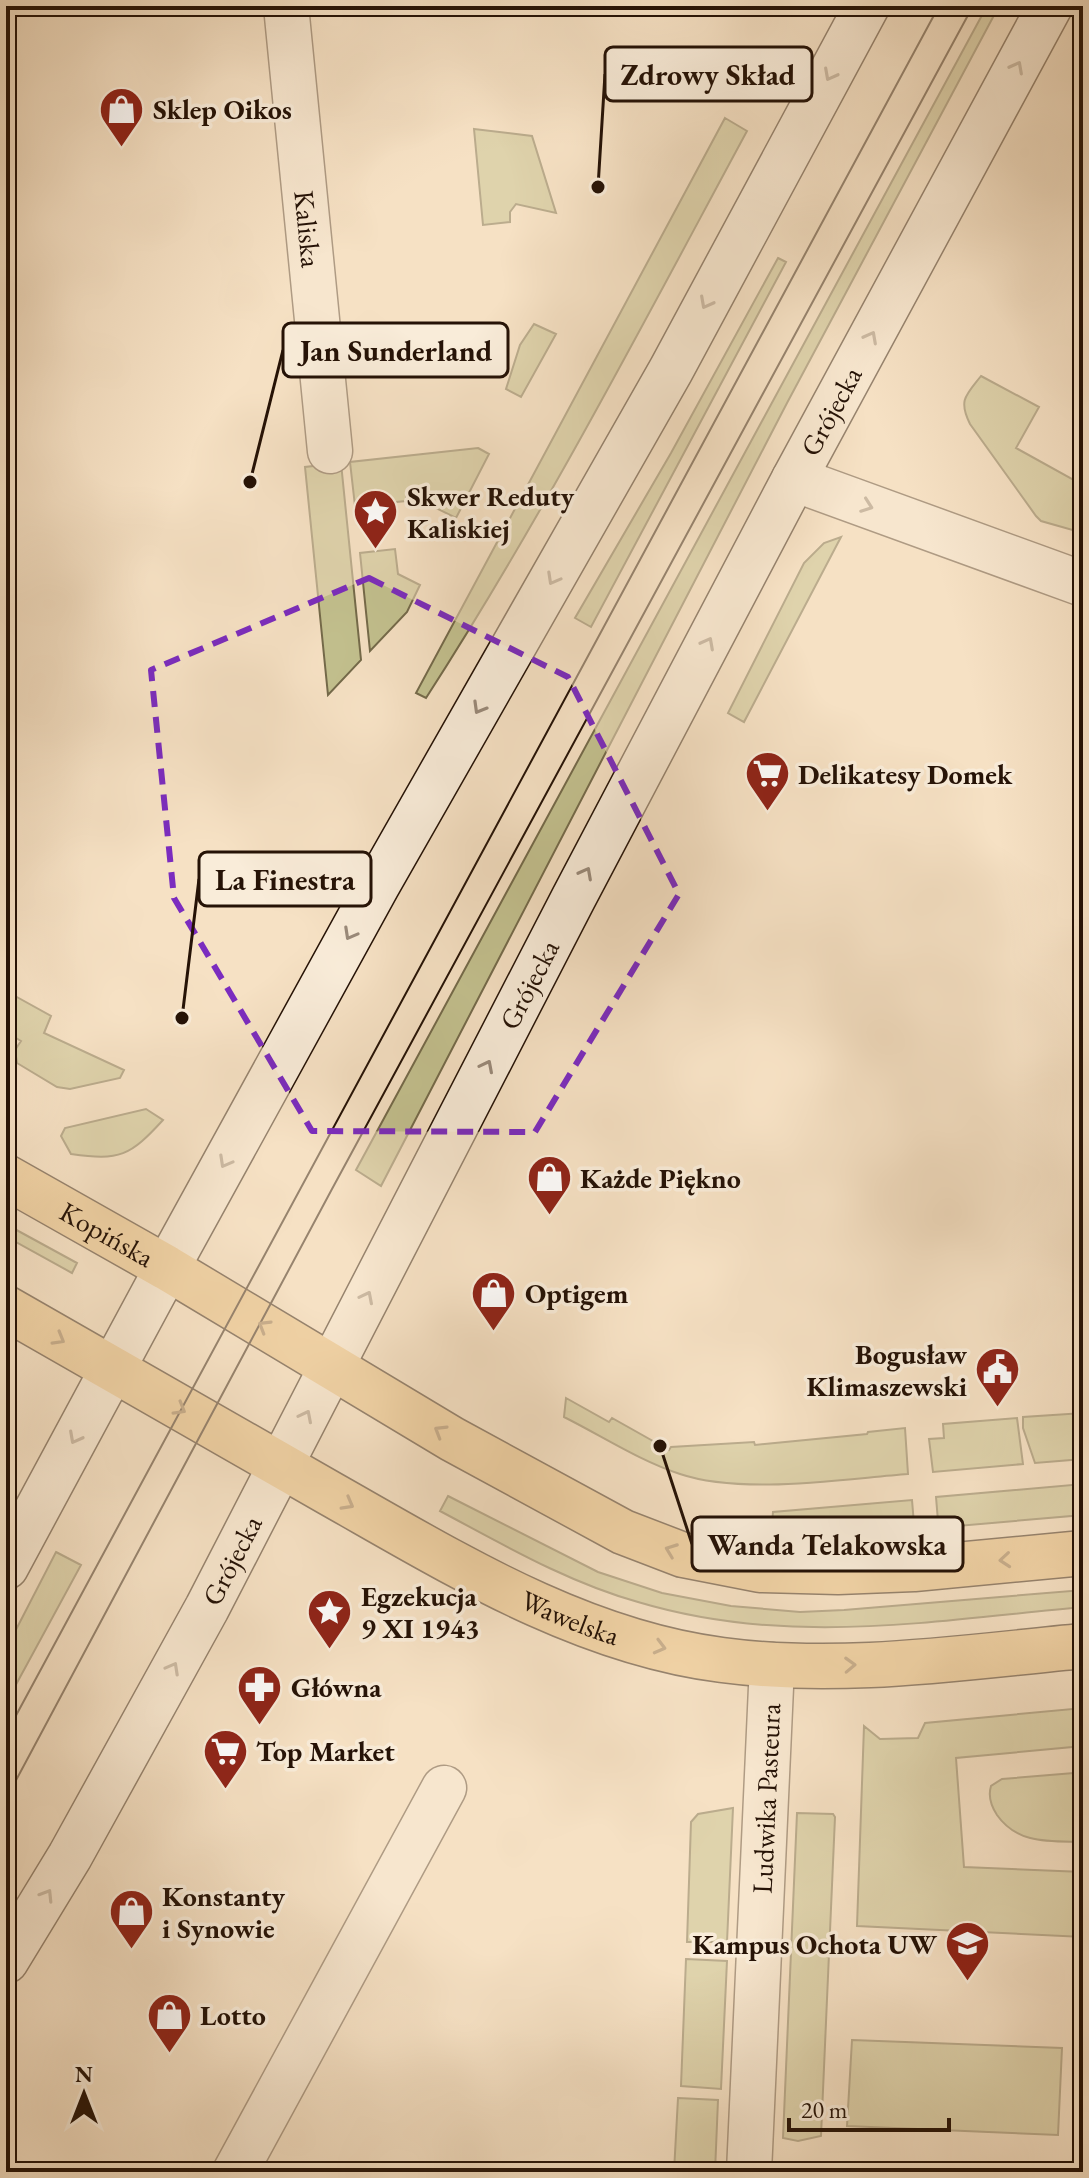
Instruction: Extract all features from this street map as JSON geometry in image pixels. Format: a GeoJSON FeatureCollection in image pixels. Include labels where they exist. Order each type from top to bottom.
{"type":"FeatureCollection","features":[{"type":"Feature","properties":{"kind":"main road","name":"Kaliska"},"geometry":{"type":"LineString","coordinates":[[286,6],[330,451]]}},
{"type":"Feature","properties":{"kind":"main road"},"geometry":{"type":"LineString","coordinates":[[6,1567],[377,886],[671,370],[867,6]]}},
{"type":"Feature","properties":{"kind":"main road","name":"Grójecka"},"geometry":{"type":"LineString","coordinates":[[6,1961],[70,1856],[207,1608],[580,885],[794,479],[1050,6]]}},
{"type":"Feature","properties":{"kind":"main road"},"geometry":{"type":"LineString","coordinates":[[794,479],[1083,584]]}},
{"type":"Feature","properties":{"kind":"main road","name":"Kopińska"},"geometry":{"type":"LineString","coordinates":[[6,1177],[167,1268]]}},
{"type":"Feature","properties":{"kind":"main road"},"geometry":{"type":"LineString","coordinates":[[167,1268],[452,1439],[623,1532],[683,1555],[760,1570],[838,1572],[914,1569],[1083,1553]]}},
{"type":"Feature","properties":{"kind":"main road"},"geometry":{"type":"LineString","coordinates":[[6,1308],[112,1370]]}},
{"type":"Feature","properties":{"kind":"main road","name":"Wawelska"},"geometry":{"type":"LineString","coordinates":[[112,1370],[448,1560],[509,1591],[578,1621],[668,1649],[719,1660],[772,1665],[848,1666],[1083,1646]]}},
{"type":"Feature","properties":{"kind":"main road","name":"Ludwika Pasteura"},"geometry":{"type":"LineString","coordinates":[[749,2172],[772,1665]]}},
{"type":"Feature","properties":{"kind":"main road"},"geometry":{"type":"LineString","coordinates":[[235,2172],[444,1788]]}},
{"type":"Feature","properties":{"kind":"highlighted area"},"geometry":{"type":"Polygon","coordinates":[[[369,578],[568,677],[679,894],[535,1132],[312,1131],[174,898],[151,670],[369,578]]]}},
{"type":"Feature","properties":{"kind":"shaded area"},"geometry":{"type":"Polygon","coordinates":[[[987,6],[999,6],[787,403],[381,1186],[356,1170],[987,6]]]}},
{"type":"Feature","properties":{"kind":"shaded area"},"geometry":{"type":"Polygon","coordinates":[[[725,118],[747,131],[592,418],[511,559],[426,698],[416,693],[725,118]]]}},
{"type":"Feature","properties":{"kind":"shaded area"},"geometry":{"type":"Polygon","coordinates":[[[474,129],[532,136],[556,213],[516,204],[510,212],[510,222],[483,225],[474,129]]]}},
{"type":"Feature","properties":{"kind":"shaded area"},"geometry":{"type":"Polygon","coordinates":[[[778,258],[786,262],[591,627],[575,618],[671,453],[778,258]]]}},
{"type":"Feature","properties":{"kind":"shaded area"},"geometry":{"type":"Polygon","coordinates":[[[534,324],[556,334],[521,397],[506,389],[520,345],[534,324]]]}},
{"type":"Feature","properties":{"kind":"shaded area"},"geometry":{"type":"Polygon","coordinates":[[[981,376],[1039,407],[1016,448],[1083,485],[1083,533],[1041,521],[970,424],[965,398],[981,376]]]}},
{"type":"Feature","properties":{"kind":"shaded area"},"geometry":{"type":"Polygon","coordinates":[[[478,448],[489,454],[456,518],[430,505],[428,491],[406,493],[406,501],[355,506],[350,462],[478,448]]]}},
{"type":"Feature","properties":{"kind":"shaded area"},"geometry":{"type":"Polygon","coordinates":[[[341,463],[361,660],[328,695],[305,467],[341,463]]]}},
{"type":"Feature","properties":{"kind":"shaded area"},"geometry":{"type":"Polygon","coordinates":[[[841,537],[744,722],[728,713],[804,563],[824,543],[841,537]]]}},
{"type":"Feature","properties":{"kind":"shaded area"},"geometry":{"type":"Polygon","coordinates":[[[395,549],[398,574],[420,585],[407,612],[370,651],[360,553],[395,549]]]}},
{"type":"Feature","properties":{"kind":"shaded area"},"geometry":{"type":"Polygon","coordinates":[[[6,991],[51,1016],[44,1033],[124,1070],[120,1078],[70,1089],[57,1087],[17,1063],[15,1050],[21,1041],[6,1032],[6,991]]]}},
{"type":"Feature","properties":{"kind":"shaded area"},"geometry":{"type":"Polygon","coordinates":[[[146,1109],[163,1120],[142,1141],[123,1153],[101,1157],[71,1154],[61,1136],[65,1128],[146,1109]]]}},
{"type":"Feature","properties":{"kind":"shaded area"},"geometry":{"type":"Polygon","coordinates":[[[11,1227],[77,1263],[72,1273],[7,1237],[11,1227]]]}},
{"type":"Feature","properties":{"kind":"shaded area"},"geometry":{"type":"Polygon","coordinates":[[[566,1398],[609,1422],[612,1418],[669,1450],[671,1447],[754,1442],[755,1445],[905,1428],[908,1474],[762,1485],[705,1480],[650,1462],[564,1417],[566,1398]]]}},
{"type":"Feature","properties":{"kind":"shaded area"},"geometry":{"type":"Polygon","coordinates":[[[1083,1413],[1083,1459],[1035,1463],[1023,1428],[1023,1417],[1083,1413]]]}},
{"type":"Feature","properties":{"kind":"shaded area"},"geometry":{"type":"Polygon","coordinates":[[[1017,1418],[1023,1464],[933,1472],[929,1439],[944,1438],[943,1424],[1017,1418]]]}},
{"type":"Feature","properties":{"kind":"shaded area"},"geometry":{"type":"Polygon","coordinates":[[[1083,1484],[1083,1515],[946,1527],[938,1521],[936,1497],[1083,1484]]]}},
{"type":"Feature","properties":{"kind":"shaded area"},"geometry":{"type":"Polygon","coordinates":[[[448,1496],[598,1572],[662,1593],[731,1606],[800,1612],[844,1610],[1083,1590],[1083,1607],[859,1627],[749,1624],[694,1616],[612,1594],[536,1562],[440,1511],[448,1496]]]}},
{"type":"Feature","properties":{"kind":"shaded area"},"geometry":{"type":"Polygon","coordinates":[[[912,1500],[914,1524],[907,1531],[833,1532],[772,1525],[773,1512],[912,1500]]]}},
{"type":"Feature","properties":{"kind":"shaded area"},"geometry":{"type":"Polygon","coordinates":[[[56,1552],[81,1565],[6,1703],[6,1649],[56,1552]]]}},
{"type":"Feature","properties":{"kind":"shaded area"},"geometry":{"type":"Polygon","coordinates":[[[1083,1708],[1083,1746],[956,1758],[964,1867],[1083,1872],[1083,1937],[857,1926],[864,1726],[880,1739],[918,1738],[925,1723],[1083,1708]]]}},
{"type":"Feature","properties":{"kind":"shaded area"},"geometry":{"type":"Polygon","coordinates":[[[1083,1774],[1083,1842],[1047,1841],[1025,1836],[1005,1825],[993,1808],[991,1786],[1002,1779],[1083,1774]]]}},
{"type":"Feature","properties":{"kind":"shaded area"},"geometry":{"type":"Polygon","coordinates":[[[733,1808],[727,1942],[687,1942],[691,1822],[698,1814],[733,1808]]]}},
{"type":"Feature","properties":{"kind":"shaded area"},"geometry":{"type":"Polygon","coordinates":[[[797,1813],[833,1814],[835,1817],[821,2136],[798,2141],[783,2138],[797,1813]]]}},
{"type":"Feature","properties":{"kind":"shaded area"},"geometry":{"type":"Polygon","coordinates":[[[686,1959],[727,1961],[721,2089],[681,2086],[686,1959]]]}},
{"type":"Feature","properties":{"kind":"shaded area"},"geometry":{"type":"Polygon","coordinates":[[[852,2040],[1062,2048],[1058,2135],[847,2126],[852,2040]]]}},
{"type":"Feature","properties":{"kind":"shaded area"},"geometry":{"type":"Polygon","coordinates":[[[678,2098],[718,2100],[715,2172],[674,2172],[678,2098]]]}},
{"type":"Feature","properties":{"kind":"tram line"},"geometry":{"type":"LineString","coordinates":[[6,1734],[939,6]]}},
{"type":"Feature","properties":{"kind":"tram line"},"geometry":{"type":"LineString","coordinates":[[6,1799],[332,1189],[973,6]]}},
{"type":"Feature","properties":{"kind":"place","name":"Sklep Oikos"},"geometry":{"type":"Point","coordinates":[122,148]}},
{"type":"Feature","properties":{"kind":"place","name":"Zdrowy Skład"},"geometry":{"type":"Point","coordinates":[598,187]}},
{"type":"Feature","properties":{"kind":"place","name":"Jan Sunderland"},"geometry":{"type":"Point","coordinates":[250,482]}},
{"type":"Feature","properties":{"kind":"place","name":"Skwer Reduty Kaliskiej"},"geometry":{"type":"Point","coordinates":[376,551]}},
{"type":"Feature","properties":{"kind":"place","name":"Delikatesy Domek"},"geometry":{"type":"Point","coordinates":[767,813]}},
{"type":"Feature","properties":{"kind":"place","name":"La Finestra"},"geometry":{"type":"Point","coordinates":[182,1018]}},
{"type":"Feature","properties":{"kind":"place","name":"Każde Piękno"},"geometry":{"type":"Point","coordinates":[549,1217]}},
{"type":"Feature","properties":{"kind":"place","name":"Optigem"},"geometry":{"type":"Point","coordinates":[494,1332]}},
{"type":"Feature","properties":{"kind":"place","name":"Bogusław Klimaszewski"},"geometry":{"type":"Point","coordinates":[998,1409]}},
{"type":"Feature","properties":{"kind":"place","name":"Wanda Telakowska"},"geometry":{"type":"Point","coordinates":[660,1446]}},
{"type":"Feature","properties":{"kind":"place","name":"Egzekucja 9 XI 1943"},"geometry":{"type":"Point","coordinates":[330,1651]}},
{"type":"Feature","properties":{"kind":"place","name":"Główna"},"geometry":{"type":"Point","coordinates":[260,1726]}},
{"type":"Feature","properties":{"kind":"place","name":"Top Market"},"geometry":{"type":"Point","coordinates":[225,1790]}},
{"type":"Feature","properties":{"kind":"place","name":"Konstanty i Synowie"},"geometry":{"type":"Point","coordinates":[131,1951]}},
{"type":"Feature","properties":{"kind":"place","name":"Kampus Ochota UW"},"geometry":{"type":"Point","coordinates":[968,1983]}},
{"type":"Feature","properties":{"kind":"place","name":"Lotto"},"geometry":{"type":"Point","coordinates":[169,2054]}}]}
